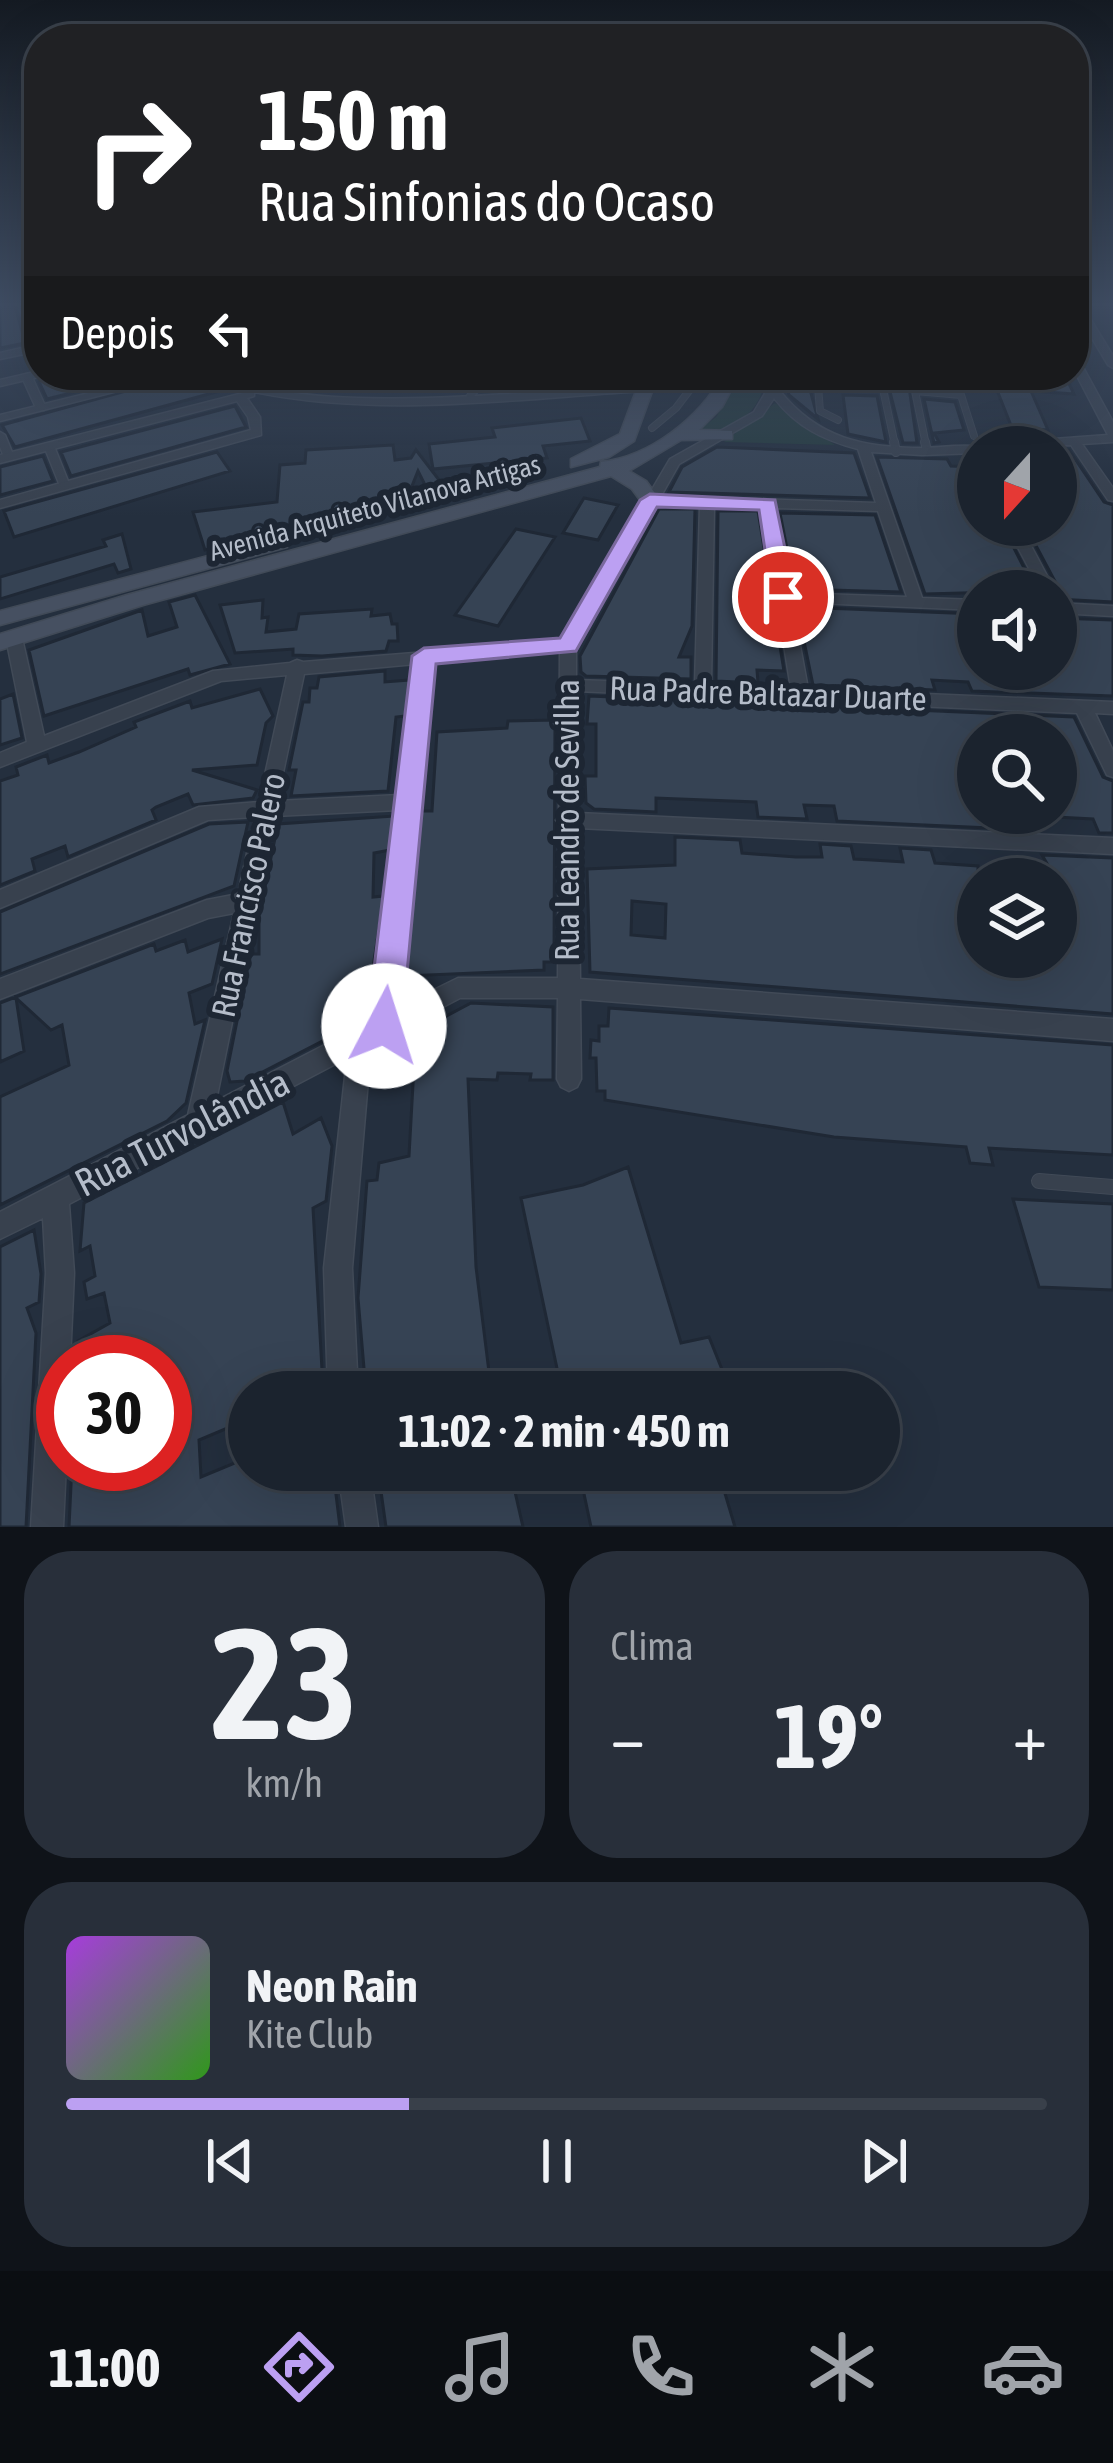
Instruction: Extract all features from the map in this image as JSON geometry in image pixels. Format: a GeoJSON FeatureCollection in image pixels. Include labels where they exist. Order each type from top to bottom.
{"type":"FeatureCollection","features":[{"type":"Feature","properties":{"kind":"main road"},"geometry":{"type":"LineString","coordinates":[[644,390],[629,437],[612,461],[650,500]]}},
{"type":"Feature","properties":{"kind":"main road","name":"Avenida Arquiteto Vilanova Artigas"},"geometry":{"type":"LineString","coordinates":[[7,640],[612,461],[681,436],[716,403],[722,390]]}},
{"type":"Feature","properties":{"kind":"main road"},"geometry":{"type":"LineString","coordinates":[[638,410],[652,428],[681,436],[725,435]]}},
{"type":"Feature","properties":{"kind":"main road","name":"Avenida Arquiteto Vilanova Artigas"},"geometry":{"type":"LineString","coordinates":[[0,618],[612,461]]}},
{"type":"Feature","properties":{"kind":"street"},"geometry":{"type":"LineString","coordinates":[[1077,441],[1113,435],[1089,389]]}},
{"type":"Feature","properties":{"kind":"street"},"geometry":{"type":"LineString","coordinates":[[36,390],[41,408]]}},
{"type":"Feature","properties":{"kind":"street"},"geometry":{"type":"LineString","coordinates":[[0,418],[114,390]]}},
{"type":"Feature","properties":{"kind":"street"},"geometry":{"type":"LineString","coordinates":[[251,390],[298,400],[545,390]]}},
{"type":"Feature","properties":{"kind":"street"},"geometry":{"type":"LineString","coordinates":[[772,390],[788,412],[814,430],[864,448],[957,450]]}},
{"type":"Feature","properties":{"kind":"street","name":"Rua Leandro de Sevilha"},"geometry":{"type":"LineString","coordinates":[[569,1079],[568,646],[680,455],[758,414],[772,390]]}},
{"type":"Feature","properties":{"kind":"street"},"geometry":{"type":"LineString","coordinates":[[0,434],[4,458],[254,392]]}},
{"type":"Feature","properties":{"kind":"street"},"geometry":{"type":"LineString","coordinates":[[0,504],[257,433],[254,417],[240,397]]}},
{"type":"Feature","properties":{"kind":"street"},"geometry":{"type":"LineString","coordinates":[[254,417],[298,400]]}},
{"type":"Feature","properties":{"kind":"street"},"geometry":{"type":"LineString","coordinates":[[1077,445],[1113,496]]}},
{"type":"Feature","properties":{"kind":"street"},"geometry":{"type":"LineString","coordinates":[[49,446],[65,486]]}},
{"type":"Feature","properties":{"kind":"street"},"geometry":{"type":"LineString","coordinates":[[864,448],[916,603]]}},
{"type":"Feature","properties":{"kind":"street"},"geometry":{"type":"LineString","coordinates":[[650,500],[884,507]]}},
{"type":"Feature","properties":{"kind":"street"},"geometry":{"type":"LineString","coordinates":[[703,692],[707,502]]}},
{"type":"Feature","properties":{"kind":"street"},"geometry":{"type":"LineString","coordinates":[[768,504],[801,696]]}},
{"type":"Feature","properties":{"kind":"street"},"geometry":{"type":"LineString","coordinates":[[783,597],[957,604]]}},
{"type":"Feature","properties":{"kind":"street"},"geometry":{"type":"LineString","coordinates":[[1077,608],[1113,611]]}},
{"type":"Feature","properties":{"kind":"street"},"geometry":{"type":"LineString","coordinates":[[7,640],[37,746]]}},
{"type":"Feature","properties":{"kind":"street"},"geometry":{"type":"LineString","coordinates":[[0,760],[219,675],[568,646]]}},
{"type":"Feature","properties":{"kind":"street"},"geometry":{"type":"LineString","coordinates":[[384,1026],[424,656]]}},
{"type":"Feature","properties":{"kind":"street","name":"Rua Francisco Palero"},"geometry":{"type":"LineString","coordinates":[[199,1123],[297,666]]}},
{"type":"Feature","properties":{"kind":"street","name":"Rua Padre Baltazar Duarte"},"geometry":{"type":"LineString","coordinates":[[567,685],[1113,708]]}},
{"type":"Feature","properties":{"kind":"street"},"geometry":{"type":"LineString","coordinates":[[1083,707],[1113,770]]}},
{"type":"Feature","properties":{"kind":"street"},"geometry":{"type":"LineString","coordinates":[[0,899],[186,817],[406,802]]}},
{"type":"Feature","properties":{"kind":"street"},"geometry":{"type":"LineString","coordinates":[[566,820],[1113,846]]}},
{"type":"Feature","properties":{"kind":"street"},"geometry":{"type":"LineString","coordinates":[[0,988],[189,915],[247,901]]}},
{"type":"Feature","properties":{"kind":"street","name":"Rua Turvolândia"},"geometry":{"type":"LineString","coordinates":[[0,1226],[458,988],[567,988]]}},
{"type":"Feature","properties":{"kind":"street","name":"Rua Leandro de Sevilha"},"geometry":{"type":"LineString","coordinates":[[567,988],[1113,1030]]}},
{"type":"Feature","properties":{"kind":"street"},"geometry":{"type":"LineString","coordinates":[[343,1371],[338,1268],[360,1042]]}},
{"type":"Feature","properties":{"kind":"street"},"geometry":{"type":"LineString","coordinates":[[47,1527],[60,1273],[55,1198]]}},
{"type":"Feature","properties":{"kind":"street"},"geometry":{"type":"LineString","coordinates":[[357,1491],[362,1527]]}},
{"type":"Feature","properties":{"kind":"lane"},"geometry":{"type":"LineString","coordinates":[[470,396],[476,390]]}},
{"type":"Feature","properties":{"kind":"lane"},"geometry":{"type":"LineString","coordinates":[[652,428],[689,390]]}},
{"type":"Feature","properties":{"kind":"lane"},"geometry":{"type":"LineString","coordinates":[[818,390],[820,411],[838,420]]}},
{"type":"Feature","properties":{"kind":"lane"},"geometry":{"type":"LineString","coordinates":[[883,390],[896,452]]}},
{"type":"Feature","properties":{"kind":"lane"},"geometry":{"type":"LineString","coordinates":[[927,452],[915,391],[962,395],[970,426]]}},
{"type":"Feature","properties":{"kind":"lane"},"geometry":{"type":"LineString","coordinates":[[1039,1181],[1113,1187]]}},
{"type":"Feature","properties":{"kind":"green space"},"geometry":{"type":"Polygon","coordinates":[[[733,390],[763,390],[742,419],[720,430],[694,434],[716,417],[733,390]]]}},
{"type":"Feature","properties":{"kind":"green space"},"geometry":{"type":"Polygon","coordinates":[[[775,403],[835,445],[724,442],[775,403]]]}},
{"type":"Feature","properties":{"kind":"building"},"geometry":{"type":"Polygon","coordinates":[[[43,390],[83,390],[47,399],[43,390]]]}},
{"type":"Feature","properties":{"kind":"building"},"geometry":{"type":"Polygon","coordinates":[[[129,390],[223,390],[15,447],[2,425],[129,390]]]}},
{"type":"Feature","properties":{"kind":"building"},"geometry":{"type":"Polygon","coordinates":[[[788,390],[810,390],[818,419],[788,390]]]}},
{"type":"Feature","properties":{"kind":"building"},"geometry":{"type":"Polygon","coordinates":[[[890,390],[909,390],[917,443],[903,443],[890,390]]]}},
{"type":"Feature","properties":{"kind":"building"},"geometry":{"type":"Polygon","coordinates":[[[997,390],[1072,390],[1074,394],[1031,391],[1046,426],[1011,426],[997,390]]]}},
{"type":"Feature","properties":{"kind":"building"},"geometry":{"type":"Polygon","coordinates":[[[843,395],[877,396],[886,442],[848,434],[843,395]]]}},
{"type":"Feature","properties":{"kind":"building"},"geometry":{"type":"Polygon","coordinates":[[[924,399],[955,402],[963,426],[934,433],[939,442],[934,443],[924,399]]]}},
{"type":"Feature","properties":{"kind":"building"},"geometry":{"type":"Polygon","coordinates":[[[235,406],[246,427],[71,476],[61,452],[235,406]]]}},
{"type":"Feature","properties":{"kind":"building"},"geometry":{"type":"Polygon","coordinates":[[[581,418],[590,441],[543,446],[547,458],[433,469],[429,444],[495,437],[492,428],[581,418]]]}},
{"type":"Feature","properties":{"kind":"building"},"geometry":{"type":"Polygon","coordinates":[[[393,445],[395,460],[411,458],[416,450],[446,489],[428,491],[418,471],[406,501],[205,550],[193,512],[277,502],[280,465],[305,463],[306,450],[393,445]]]}},
{"type":"Feature","properties":{"kind":"building"},"geometry":{"type":"Polygon","coordinates":[[[717,447],[854,453],[870,498],[669,492],[682,467],[717,447]]]}},
{"type":"Feature","properties":{"kind":"building"},"geometry":{"type":"Polygon","coordinates":[[[217,452],[230,471],[14,537],[4,511],[217,452]]]}},
{"type":"Feature","properties":{"kind":"building"},"geometry":{"type":"Polygon","coordinates":[[[43,456],[53,481],[0,495],[0,467],[43,456]]]}},
{"type":"Feature","properties":{"kind":"building"},"geometry":{"type":"Polygon","coordinates":[[[877,457],[947,459],[957,466],[957,546],[1013,546],[1025,570],[957,570],[957,593],[925,594],[877,457]]]}},
{"type":"Feature","properties":{"kind":"building"},"geometry":{"type":"Polygon","coordinates":[[[1077,462],[1104,502],[1113,505],[1113,602],[1077,600],[1077,570],[1049,570],[1036,546],[1077,546],[1077,462]]]}},
{"type":"Feature","properties":{"kind":"building"},"geometry":{"type":"Polygon","coordinates":[[[584,498],[618,505],[598,540],[563,533],[584,498]]]}},
{"type":"Feature","properties":{"kind":"building"},"geometry":{"type":"Polygon","coordinates":[[[659,509],[695,509],[692,626],[679,657],[691,657],[691,679],[586,676],[581,672],[580,656],[659,509]]]}},
{"type":"Feature","properties":{"kind":"building"},"geometry":{"type":"Polygon","coordinates":[[[718,511],[758,511],[784,671],[757,670],[758,683],[716,681],[718,511]]]}},
{"type":"Feature","properties":{"kind":"building"},"geometry":{"type":"Polygon","coordinates":[[[780,513],[875,515],[901,592],[795,589],[780,513]]]}},
{"type":"Feature","properties":{"kind":"building"},"geometry":{"type":"Polygon","coordinates":[[[516,529],[555,537],[498,626],[455,615],[516,529]]]}},
{"type":"Feature","properties":{"kind":"building"},"geometry":{"type":"Polygon","coordinates":[[[122,534],[131,569],[118,573],[114,564],[0,599],[0,577],[106,546],[103,540],[122,534]]]}},
{"type":"Feature","properties":{"kind":"building"},"geometry":{"type":"Polygon","coordinates":[[[195,595],[230,664],[190,675],[188,669],[44,716],[29,650],[142,610],[148,636],[177,627],[169,602],[195,595]]]}},
{"type":"Feature","properties":{"kind":"building"},"geometry":{"type":"Polygon","coordinates":[[[263,600],[266,632],[296,629],[299,614],[372,609],[371,616],[390,614],[392,624],[397,624],[398,641],[389,641],[386,651],[322,656],[293,655],[293,649],[235,653],[220,605],[263,600]]]}},
{"type":"Feature","properties":{"kind":"building"},"geometry":{"type":"Polygon","coordinates":[[[797,607],[957,613],[957,681],[932,680],[935,690],[813,685],[797,607]]]}},
{"type":"Feature","properties":{"kind":"building"},"geometry":{"type":"Polygon","coordinates":[[[1077,619],[1113,620],[1113,696],[972,691],[1077,690],[1077,619]]]}},
{"type":"Feature","properties":{"kind":"building"},"geometry":{"type":"Polygon","coordinates":[[[385,671],[385,682],[410,680],[405,716],[396,717],[388,791],[291,796],[296,770],[289,770],[310,688],[317,688],[319,677],[385,671]]]}},
{"type":"Feature","properties":{"kind":"building"},"geometry":{"type":"Polygon","coordinates":[[[260,689],[273,716],[266,723],[257,765],[192,770],[257,790],[253,798],[193,805],[188,794],[152,810],[156,820],[68,857],[65,846],[32,859],[35,871],[0,885],[0,781],[18,775],[16,767],[47,755],[49,763],[79,752],[136,727],[134,722],[190,701],[192,708],[260,689]]]}},
{"type":"Feature","properties":{"kind":"building"},"geometry":{"type":"Polygon","coordinates":[[[13,694],[22,738],[0,745],[0,699],[13,694]]]}},
{"type":"Feature","properties":{"kind":"building"},"geometry":{"type":"Polygon","coordinates":[[[589,696],[1005,714],[957,714],[957,826],[837,821],[834,806],[804,805],[807,819],[758,817],[756,802],[656,798],[656,812],[594,809],[586,803],[585,776],[596,776],[596,724],[587,724],[589,696]]]}},
{"type":"Feature","properties":{"kind":"building"},"geometry":{"type":"Polygon","coordinates":[[[555,720],[554,962],[544,962],[544,970],[405,976],[421,811],[432,811],[437,732],[507,728],[508,721],[555,720]]]}},
{"type":"Feature","properties":{"kind":"building"},"geometry":{"type":"Polygon","coordinates":[[[1077,723],[1103,777],[1113,781],[1113,833],[1099,833],[1093,819],[1077,818],[1077,723]]]}},
{"type":"Feature","properties":{"kind":"building"},"geometry":{"type":"Polygon","coordinates":[[[394,816],[390,850],[374,853],[373,897],[384,896],[365,1019],[245,1081],[230,1082],[227,1071],[247,971],[251,954],[259,954],[259,915],[278,824],[394,816]]]}},
{"type":"Feature","properties":{"kind":"building"},"geometry":{"type":"Polygon","coordinates":[[[248,822],[234,886],[0,974],[0,912],[209,824],[248,822]]]}},
{"type":"Feature","properties":{"kind":"building"},"geometry":{"type":"Polygon","coordinates":[[[675,837],[740,840],[742,853],[796,857],[822,857],[820,844],[851,846],[854,859],[903,862],[900,848],[931,850],[935,863],[957,865],[957,978],[1077,978],[1077,858],[1042,855],[1113,858],[1113,1014],[590,972],[587,869],[675,865],[675,837]],[[632,901],[631,935],[665,938],[666,904],[632,901]]]}},
{"type":"Feature","properties":{"kind":"building"},"geometry":{"type":"Polygon","coordinates":[[[222,939],[212,984],[189,993],[195,1024],[205,1020],[186,1103],[167,1121],[0,1205],[0,1097],[69,1065],[62,1025],[51,1030],[16,998],[24,1051],[0,1062],[0,1003],[154,944],[156,951],[185,940],[188,952],[222,939]]]}},
{"type":"Feature","properties":{"kind":"building"},"geometry":{"type":"Polygon","coordinates":[[[471,1003],[553,1007],[553,1080],[498,1073],[497,1080],[468,1079],[476,1267],[489,1371],[364,1371],[358,1298],[367,1181],[377,1180],[379,1163],[409,1156],[415,1048],[436,1047],[437,1021],[471,1003]]]}},
{"type":"Feature","properties":{"kind":"building"},"geometry":{"type":"Polygon","coordinates":[[[609,1008],[1113,1045],[1113,1155],[989,1148],[993,1165],[970,1163],[966,1147],[834,1137],[605,1100],[605,1091],[597,1091],[596,1058],[590,1058],[591,1040],[599,1041],[599,1026],[608,1026],[609,1008]]]}},
{"type":"Feature","properties":{"kind":"building"},"geometry":{"type":"Polygon","coordinates":[[[283,1102],[293,1134],[321,1118],[332,1146],[326,1201],[313,1208],[322,1371],[228,1371],[228,1428],[199,1440],[201,1477],[228,1466],[228,1491],[336,1491],[340,1527],[69,1527],[71,1491],[192,1491],[192,1335],[89,1335],[110,1323],[104,1293],[87,1299],[84,1282],[95,1276],[90,1246],[80,1251],[84,1203],[283,1102]]]}},
{"type":"Feature","properties":{"kind":"building"},"geometry":{"type":"Polygon","coordinates":[[[628,1167],[681,1343],[709,1337],[723,1371],[558,1371],[521,1198],[583,1185],[628,1167]]]}},
{"type":"Feature","properties":{"kind":"building"},"geometry":{"type":"Polygon","coordinates":[[[1013,1199],[1113,1204],[1113,1290],[1039,1287],[1013,1199]]]}},
{"type":"Feature","properties":{"kind":"building"},"geometry":{"type":"Polygon","coordinates":[[[34,1230],[41,1274],[39,1302],[27,1308],[36,1333],[26,1527],[0,1527],[0,1247],[34,1230]]]}},
{"type":"Feature","properties":{"kind":"building"},"geometry":{"type":"Polygon","coordinates":[[[381,1491],[515,1491],[523,1527],[386,1527],[381,1491]]]}},
{"type":"Feature","properties":{"kind":"building"},"geometry":{"type":"Polygon","coordinates":[[[583,1491],[724,1491],[735,1527],[591,1527],[583,1491]]]}},
{"type":"Feature","properties":{"kind":"route"},"geometry":{"type":"LineString","coordinates":[[384,1026],[424,656],[568,646],[650,500],[768,504],[783,597]]}}]}
